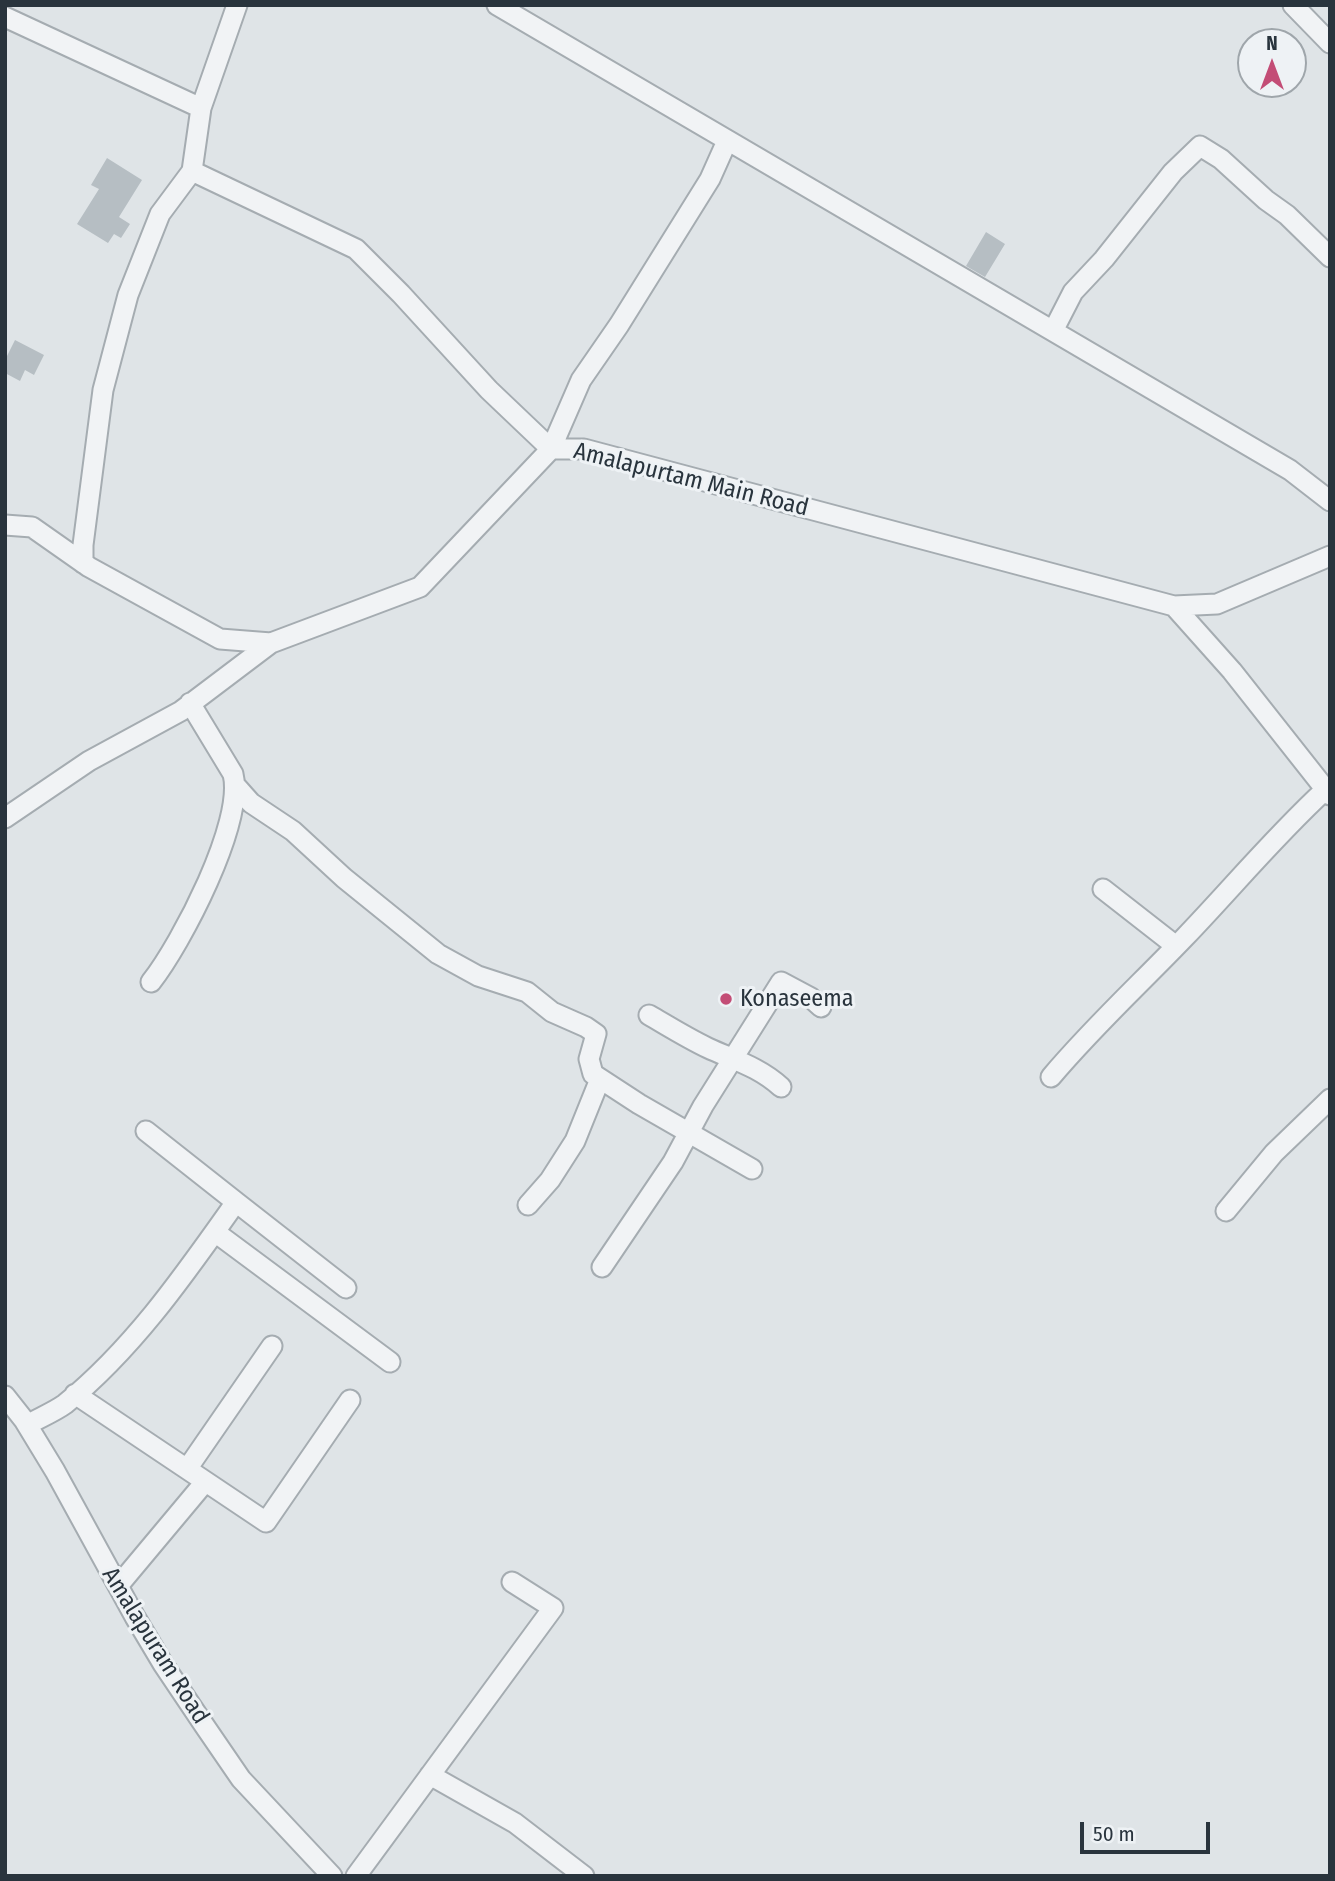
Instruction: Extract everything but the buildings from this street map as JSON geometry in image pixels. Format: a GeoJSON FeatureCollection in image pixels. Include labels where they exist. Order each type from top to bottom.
{"type":"FeatureCollection","features":[{"type":"Feature","properties":{"kind":"street"},"geometry":{"type":"LineString","coordinates":[[83,563],[103,390],[128,295],[160,214],[192,171],[201,108],[237,5]]}},
{"type":"Feature","properties":{"kind":"street"},"geometry":{"type":"LineString","coordinates":[[497,5],[1290,470],[1330,501]]}},
{"type":"Feature","properties":{"kind":"street"},"geometry":{"type":"LineString","coordinates":[[1293,5],[1330,43]]}},
{"type":"Feature","properties":{"kind":"street"},"geometry":{"type":"LineString","coordinates":[[5,17],[201,108]]}},
{"type":"Feature","properties":{"kind":"street"},"geometry":{"type":"LineString","coordinates":[[192,171],[356,249],[479,380],[551,449],[581,380],[619,325],[710,179],[727,141]]}},
{"type":"Feature","properties":{"kind":"street"},"geometry":{"type":"LineString","coordinates":[[1053,331],[1073,292],[1104,259],[1173,172],[1200,146],[1221,159],[1266,200],[1287,215],[1328,259],[1330,257]]}},
{"type":"Feature","properties":{"kind":"street","name":"Amalapurtam Main Road"},"geometry":{"type":"LineString","coordinates":[[5,524],[32,527],[83,563],[220,639],[271,643],[420,587],[551,449],[584,449],[1174,606],[1217,604],[1330,556]]}},
{"type":"Feature","properties":{"kind":"street"},"geometry":{"type":"LineString","coordinates":[[1051,1077],[1097,1024],[1176,946],[1271,842],[1327,792],[1232,671],[1174,606]]}},
{"type":"Feature","properties":{"kind":"street"},"geometry":{"type":"LineString","coordinates":[[5,818],[89,761],[181,711],[271,643]]}},
{"type":"Feature","properties":{"kind":"street"},"geometry":{"type":"LineString","coordinates":[[151,982],[181,937],[229,829],[235,785],[233,774],[190,703]]}},
{"type":"Feature","properties":{"kind":"street"},"geometry":{"type":"LineString","coordinates":[[235,785],[251,803],[293,831],[344,878],[439,954],[478,975],[527,992],[552,1012],[596,1034],[589,1059],[593,1074],[752,1169]]}},
{"type":"Feature","properties":{"kind":"street"},"geometry":{"type":"LineString","coordinates":[[1103,889],[1176,946]]}},
{"type":"Feature","properties":{"kind":"street"},"geometry":{"type":"LineString","coordinates":[[602,1267],[673,1162],[688,1132],[781,982],[811,998],[821,1007]]}},
{"type":"Feature","properties":{"kind":"street"},"geometry":{"type":"LineString","coordinates":[[649,1015],[690,1039],[734,1057],[769,1076],[781,1087]]}},
{"type":"Feature","properties":{"kind":"street"},"geometry":{"type":"LineString","coordinates":[[528,1205],[550,1180],[575,1141],[600,1079]]}},
{"type":"Feature","properties":{"kind":"street"},"geometry":{"type":"LineString","coordinates":[[1226,1211],[1275,1153],[1330,1099]]}},
{"type":"Feature","properties":{"kind":"street"},"geometry":{"type":"LineString","coordinates":[[146,1131],[346,1288]]}},
{"type":"Feature","properties":{"kind":"street"},"geometry":{"type":"LineString","coordinates":[[27,1425],[63,1405],[125,1349],[236,1202]]}},
{"type":"Feature","properties":{"kind":"street"},"geometry":{"type":"LineString","coordinates":[[215,1232],[390,1362]]}},
{"type":"Feature","properties":{"kind":"street"},"geometry":{"type":"LineString","coordinates":[[187,1469],[272,1346]]}},
{"type":"Feature","properties":{"kind":"street"},"geometry":{"type":"LineString","coordinates":[[75,1394],[266,1522],[349,1400]]}},
{"type":"Feature","properties":{"kind":"street","name":"Amalapuram Road"},"geometry":{"type":"LineString","coordinates":[[5,1396],[27,1425],[163,1664],[241,1779],[332,1876]]}},
{"type":"Feature","properties":{"kind":"street"},"geometry":{"type":"LineString","coordinates":[[118,1586],[205,1482]]}},
{"type":"Feature","properties":{"kind":"street"},"geometry":{"type":"LineString","coordinates":[[356,1876],[553,1608],[512,1582]]}},
{"type":"Feature","properties":{"kind":"street"},"geometry":{"type":"LineString","coordinates":[[430,1774],[515,1823],[584,1876]]}},
{"type":"Feature","properties":{"kind":"place","name":"Konaseema"},"geometry":{"type":"Point","coordinates":[726,999]}}]}
